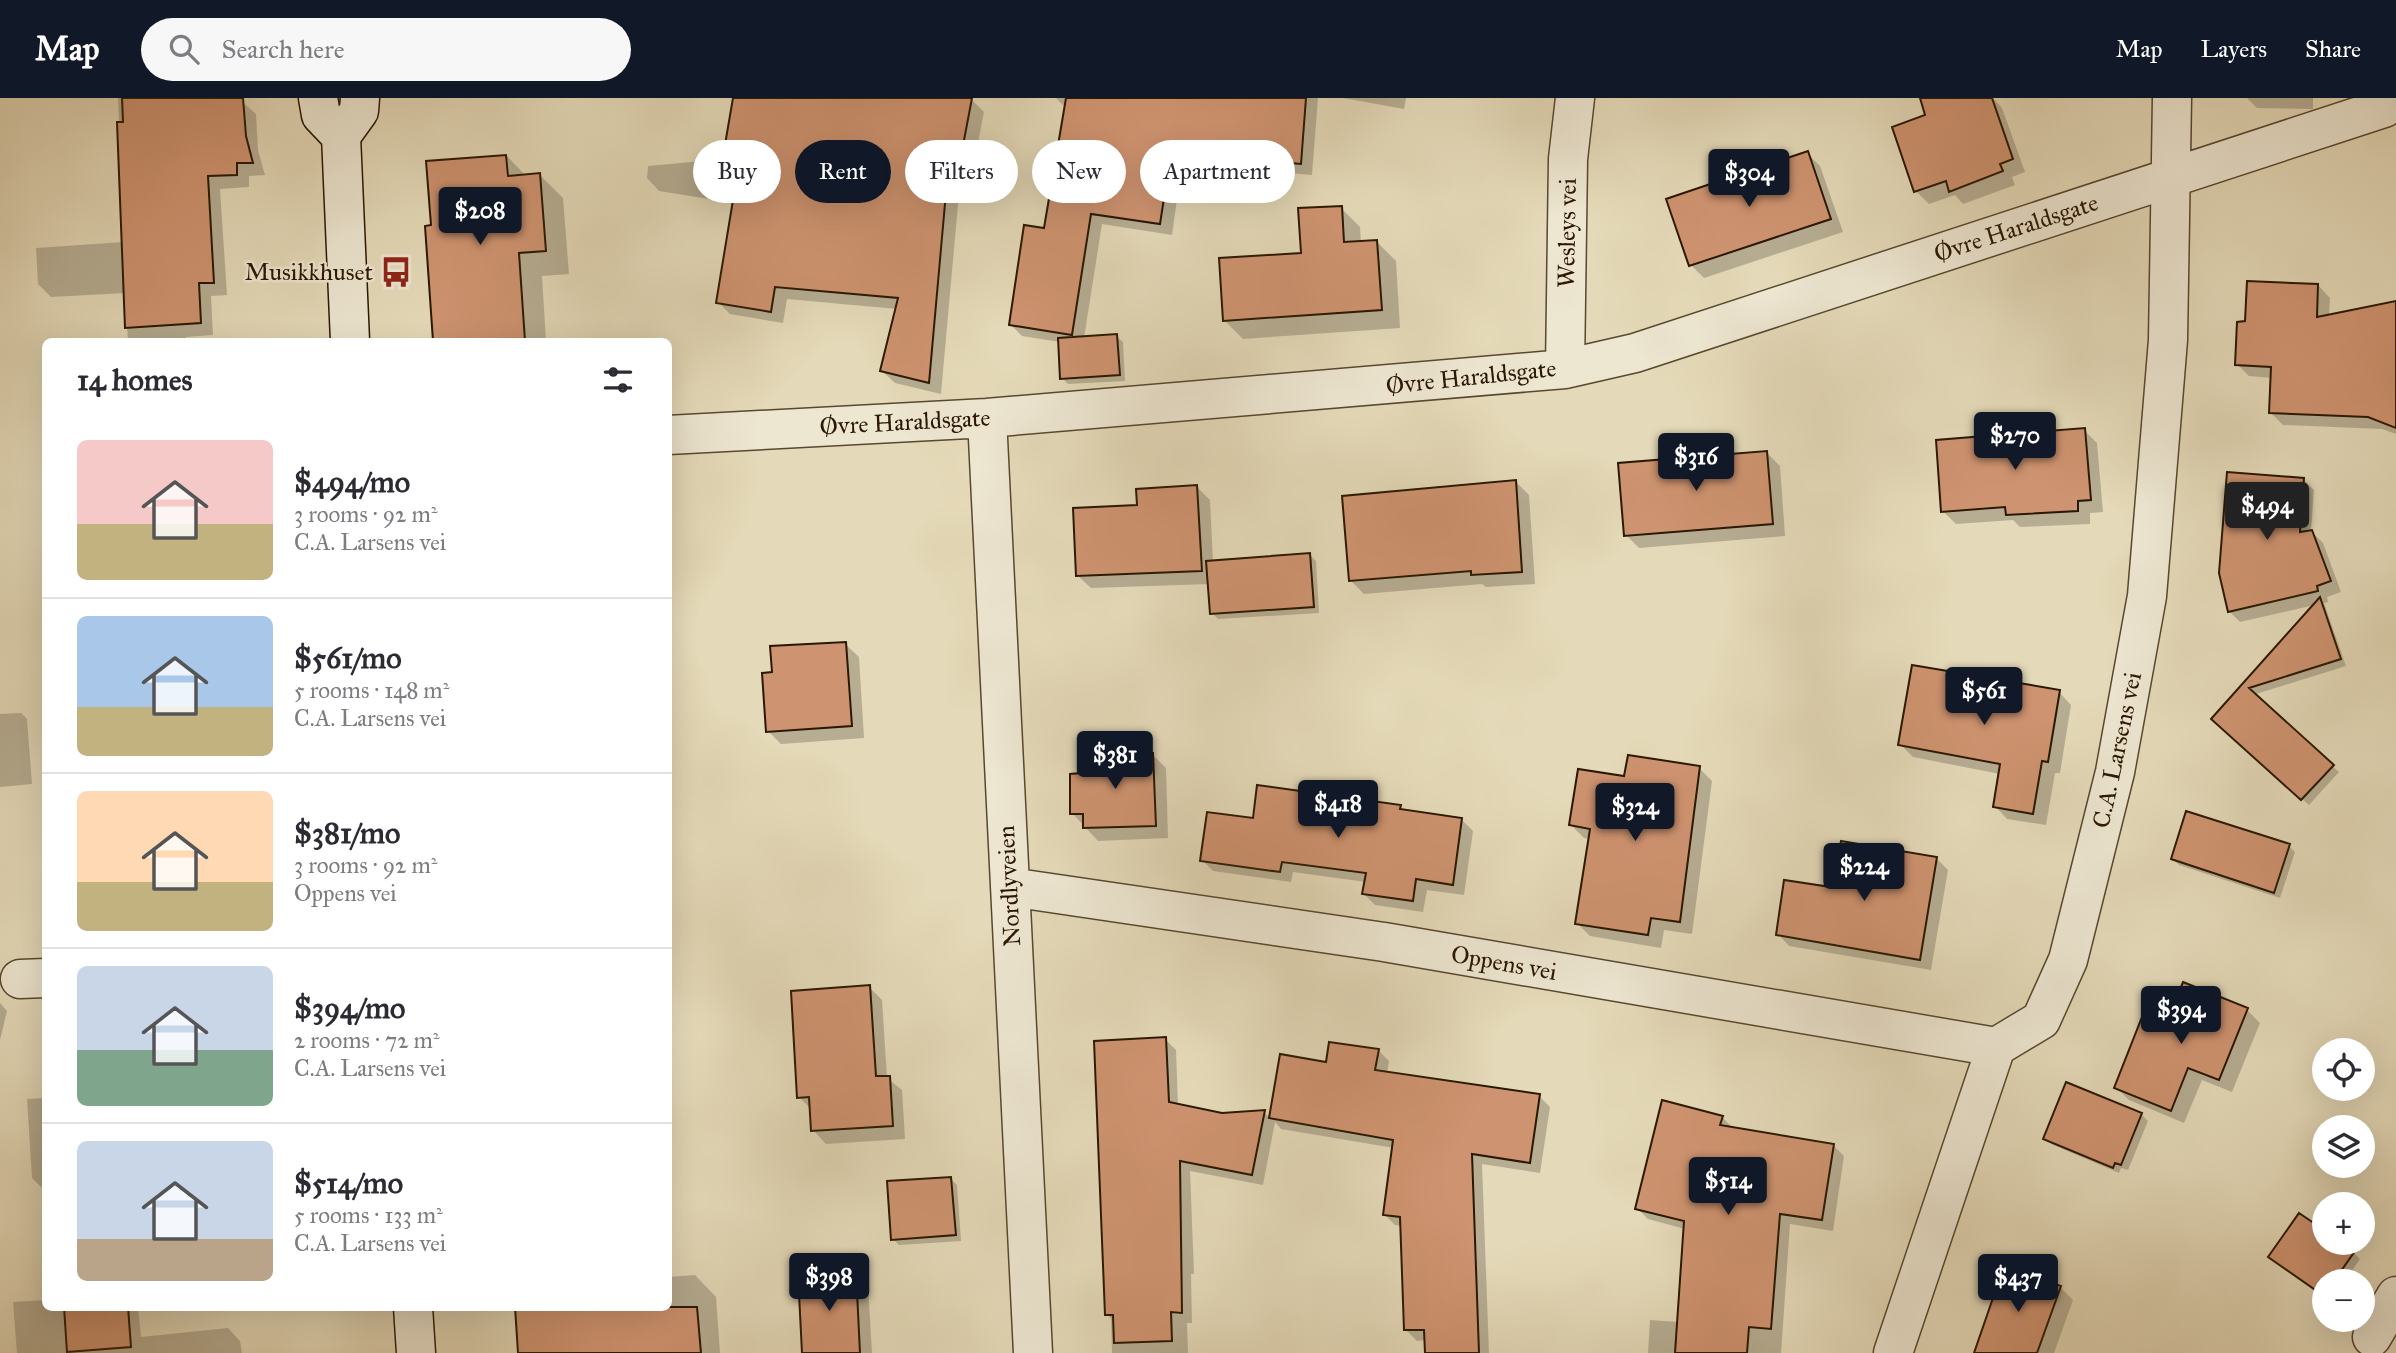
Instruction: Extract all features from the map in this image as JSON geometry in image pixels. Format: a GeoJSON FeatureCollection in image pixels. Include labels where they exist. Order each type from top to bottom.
{"type":"FeatureCollection","features":[{"type":"Feature","properties":{"kind":"street"},"geometry":{"type":"LineString","coordinates":[[318,98],[321,115],[341,136]]}},
{"type":"Feature","properties":{"kind":"street"},"geometry":{"type":"LineString","coordinates":[[350,338],[341,136],[359,111],[360,98]]}},
{"type":"Feature","properties":{"kind":"street","name":"Wesleys vei"},"geometry":{"type":"LineString","coordinates":[[1565,369],[1568,159],[1575,98]]}},
{"type":"Feature","properties":{"kind":"street","name":"C.A. Larsens vei"},"geometry":{"type":"LineString","coordinates":[[1996,1047],[2041,1020],[2068,960],[2115,772],[2147,596],[2168,340],[2172,98]]}},
{"type":"Feature","properties":{"kind":"street","name":"Øvre Haraldsgate"},"geometry":{"type":"LineString","coordinates":[[672,435],[987,418],[1565,369],[1635,353],[2384,108]]}},
{"type":"Feature","properties":{"kind":"street","name":"Nordlyveien"},"geometry":{"type":"LineString","coordinates":[[987,418],[1033,1353]]}},
{"type":"Feature","properties":{"kind":"street","name":"Oppens vei"},"geometry":{"type":"LineString","coordinates":[[1010,887],[1396,944],[1996,1047]]}},
{"type":"Feature","properties":{"kind":"street"},"geometry":{"type":"LineString","coordinates":[[1893,1353],[1996,1047]]}},
{"type":"Feature","properties":{"kind":"street"},"geometry":{"type":"LineString","coordinates":[[2372,1337],[2396,1296]]}},
{"type":"Feature","properties":{"kind":"street"},"geometry":{"type":"LineString","coordinates":[[413,1311],[416,1353]]}},
{"type":"Feature","properties":{"kind":"building"},"geometry":{"type":"Polygon","coordinates":[[[122,98],[243,98],[246,136],[253,163],[237,163],[237,175],[208,176],[214,283],[199,283],[201,323],[125,328],[117,122],[123,122],[122,98]]]}},
{"type":"Feature","properties":{"kind":"building"},"geometry":{"type":"Polygon","coordinates":[[[733,98],[972,98],[964,140],[905,140],[905,203],[945,203],[929,383],[880,371],[898,298],[775,287],[771,312],[716,303],[733,203],[781,203],[781,140],[726,140],[733,98]]]}},
{"type":"Feature","properties":{"kind":"building"},"geometry":{"type":"Polygon","coordinates":[[[1066,98],[1306,98],[1301,164],[1295,163],[1295,140],[1140,140],[1140,203],[1163,203],[1160,224],[1091,214],[1072,335],[1009,325],[1024,225],[1044,228],[1048,203],[1126,203],[1126,140],[1059,140],[1066,98]]]}},
{"type":"Feature","properties":{"kind":"building"},"geometry":{"type":"Polygon","coordinates":[[[1920,98],[1992,98],[2013,159],[2000,164],[2003,171],[1949,192],[1946,181],[1914,192],[1892,127],[1925,115],[1920,98]]]}},
{"type":"Feature","properties":{"kind":"building"},"geometry":{"type":"Polygon","coordinates":[[[1808,151],[1831,219],[1689,266],[1666,199],[1808,151]]]}},
{"type":"Feature","properties":{"kind":"building"},"geometry":{"type":"Polygon","coordinates":[[[506,155],[508,176],[540,173],[546,251],[519,253],[525,338],[433,338],[425,226],[431,225],[426,161],[506,155]]]}},
{"type":"Feature","properties":{"kind":"building"},"geometry":{"type":"Polygon","coordinates":[[[1342,206],[1344,242],[1377,240],[1382,310],[1223,321],[1219,258],[1301,253],[1298,208],[1342,206]]]}},
{"type":"Feature","properties":{"kind":"building"},"geometry":{"type":"Polygon","coordinates":[[[2247,281],[2318,284],[2317,317],[2396,301],[2396,428],[2368,417],[2269,413],[2271,367],[2235,365],[2237,322],[2245,321],[2247,281]]]}},
{"type":"Feature","properties":{"kind":"building"},"geometry":{"type":"Polygon","coordinates":[[[1117,334],[1120,375],[1060,379],[1058,338],[1117,334]]]}},
{"type":"Feature","properties":{"kind":"building"},"geometry":{"type":"Polygon","coordinates":[[[2085,428],[2091,500],[2078,501],[2078,511],[2006,515],[2005,507],[1941,512],[1936,440],[2085,428]]]}},
{"type":"Feature","properties":{"kind":"building"},"geometry":{"type":"Polygon","coordinates":[[[1767,451],[1773,524],[1624,536],[1618,463],[1767,451]]]}},
{"type":"Feature","properties":{"kind":"building"},"geometry":{"type":"Polygon","coordinates":[[[2227,472],[2304,478],[2300,532],[2312,530],[2331,581],[2317,586],[2318,591],[2228,612],[2219,573],[2227,472]]]}},
{"type":"Feature","properties":{"kind":"building"},"geometry":{"type":"Polygon","coordinates":[[[1516,480],[1522,572],[1471,575],[1471,571],[1349,581],[1342,496],[1516,480]]]}},
{"type":"Feature","properties":{"kind":"building"},"geometry":{"type":"Polygon","coordinates":[[[1197,485],[1202,571],[1076,576],[1073,508],[1137,505],[1136,489],[1197,485]]]}},
{"type":"Feature","properties":{"kind":"building"},"geometry":{"type":"Polygon","coordinates":[[[1310,553],[1314,607],[1210,614],[1206,561],[1310,553]]]}},
{"type":"Feature","properties":{"kind":"building"},"geometry":{"type":"Polygon","coordinates":[[[2320,597],[2341,659],[2249,688],[2334,765],[2301,800],[2211,719],[2320,597]]]}},
{"type":"Feature","properties":{"kind":"building"},"geometry":{"type":"Polygon","coordinates":[[[846,642],[852,726],[766,732],[762,673],[772,672],[770,646],[846,642]]]}},
{"type":"Feature","properties":{"kind":"building"},"geometry":{"type":"Polygon","coordinates":[[[1912,665],[2060,690],[2048,762],[2042,761],[2033,814],[1993,807],[2000,764],[1898,745],[1912,665]]]}},
{"type":"Feature","properties":{"kind":"building"},"geometry":{"type":"Polygon","coordinates":[[[1153,753],[1156,826],[1083,828],[1083,814],[1070,814],[1070,774],[1081,773],[1081,755],[1153,753]]]}},
{"type":"Feature","properties":{"kind":"building"},"geometry":{"type":"Polygon","coordinates":[[[1628,755],[1700,766],[1680,922],[1651,918],[1648,935],[1575,924],[1590,829],[1569,825],[1578,769],[1624,776],[1628,755]]]}},
{"type":"Feature","properties":{"kind":"building"},"geometry":{"type":"Polygon","coordinates":[[[1257,785],[1401,805],[1400,809],[1462,818],[1453,885],[1416,879],[1413,901],[1362,894],[1366,873],[1282,862],[1280,872],[1200,861],[1207,812],[1253,818],[1257,785]]]}},
{"type":"Feature","properties":{"kind":"building"},"geometry":{"type":"Polygon","coordinates":[[[2186,811],[2290,844],[2274,893],[2171,859],[2186,811]]]}},
{"type":"Feature","properties":{"kind":"building"},"geometry":{"type":"Polygon","coordinates":[[[1841,841],[1937,857],[1920,960],[1776,935],[1784,880],[1831,887],[1841,841]]]}},
{"type":"Feature","properties":{"kind":"building"},"geometry":{"type":"Polygon","coordinates":[[[2183,982],[2248,1008],[2219,1080],[2188,1068],[2171,1111],[2114,1088],[2142,1017],[2165,1026],[2183,982]]]}},
{"type":"Feature","properties":{"kind":"building"},"geometry":{"type":"Polygon","coordinates":[[[870,985],[876,1076],[890,1076],[893,1126],[811,1131],[809,1097],[797,1098],[791,991],[870,985]]]}},
{"type":"Feature","properties":{"kind":"building"},"geometry":{"type":"Polygon","coordinates":[[[1166,1037],[1169,1102],[1222,1113],[1265,1110],[1252,1175],[1180,1161],[1182,1313],[1171,1312],[1172,1341],[1114,1343],[1113,1315],[1105,1315],[1094,1041],[1166,1037]]]}},
{"type":"Feature","properties":{"kind":"building"},"geometry":{"type":"Polygon","coordinates":[[[1329,1042],[1379,1049],[1375,1070],[1540,1094],[1530,1163],[1472,1154],[1479,1353],[1425,1353],[1424,1330],[1404,1330],[1400,1217],[1383,1215],[1393,1140],[1269,1118],[1280,1054],[1326,1062],[1329,1042]]]}},
{"type":"Feature","properties":{"kind":"building"},"geometry":{"type":"Polygon","coordinates":[[[2066,1082],[2142,1113],[2121,1165],[2115,1163],[2113,1168],[2043,1139],[2066,1082]]]}},
{"type":"Feature","properties":{"kind":"building"},"geometry":{"type":"Polygon","coordinates":[[[1662,1100],[1723,1116],[1720,1125],[1834,1144],[1822,1220],[1780,1214],[1771,1329],[1749,1327],[1747,1353],[1675,1353],[1684,1221],[1635,1209],[1662,1100]]]}},
{"type":"Feature","properties":{"kind":"building"},"geometry":{"type":"Polygon","coordinates":[[[951,1177],[956,1235],[891,1240],[887,1181],[951,1177]]]}},
{"type":"Feature","properties":{"kind":"building"},"geometry":{"type":"Polygon","coordinates":[[[2299,1213],[2312,1222],[2312,1255],[2352,1255],[2342,1269],[2312,1269],[2312,1288],[2268,1257],[2299,1213]]]}},
{"type":"Feature","properties":{"kind":"building"},"geometry":{"type":"Polygon","coordinates":[[[2004,1266],[2061,1286],[2037,1353],[1974,1353],[2004,1266]]]}},
{"type":"Feature","properties":{"kind":"building"},"geometry":{"type":"Polygon","coordinates":[[[856,1271],[860,1353],[802,1353],[798,1274],[856,1271]]]}},
{"type":"Feature","properties":{"kind":"building"},"geometry":{"type":"Polygon","coordinates":[[[672,1307],[697,1307],[701,1353],[518,1353],[515,1311],[672,1311],[672,1307]]]}},
{"type":"Feature","properties":{"kind":"building"},"geometry":{"type":"Polygon","coordinates":[[[64,1311],[128,1311],[131,1347],[67,1352],[64,1311]]]}},
{"type":"Feature","properties":{"kind":"place","name":"Musikkhuset"},"geometry":{"type":"Point","coordinates":[396,272]}}]}
